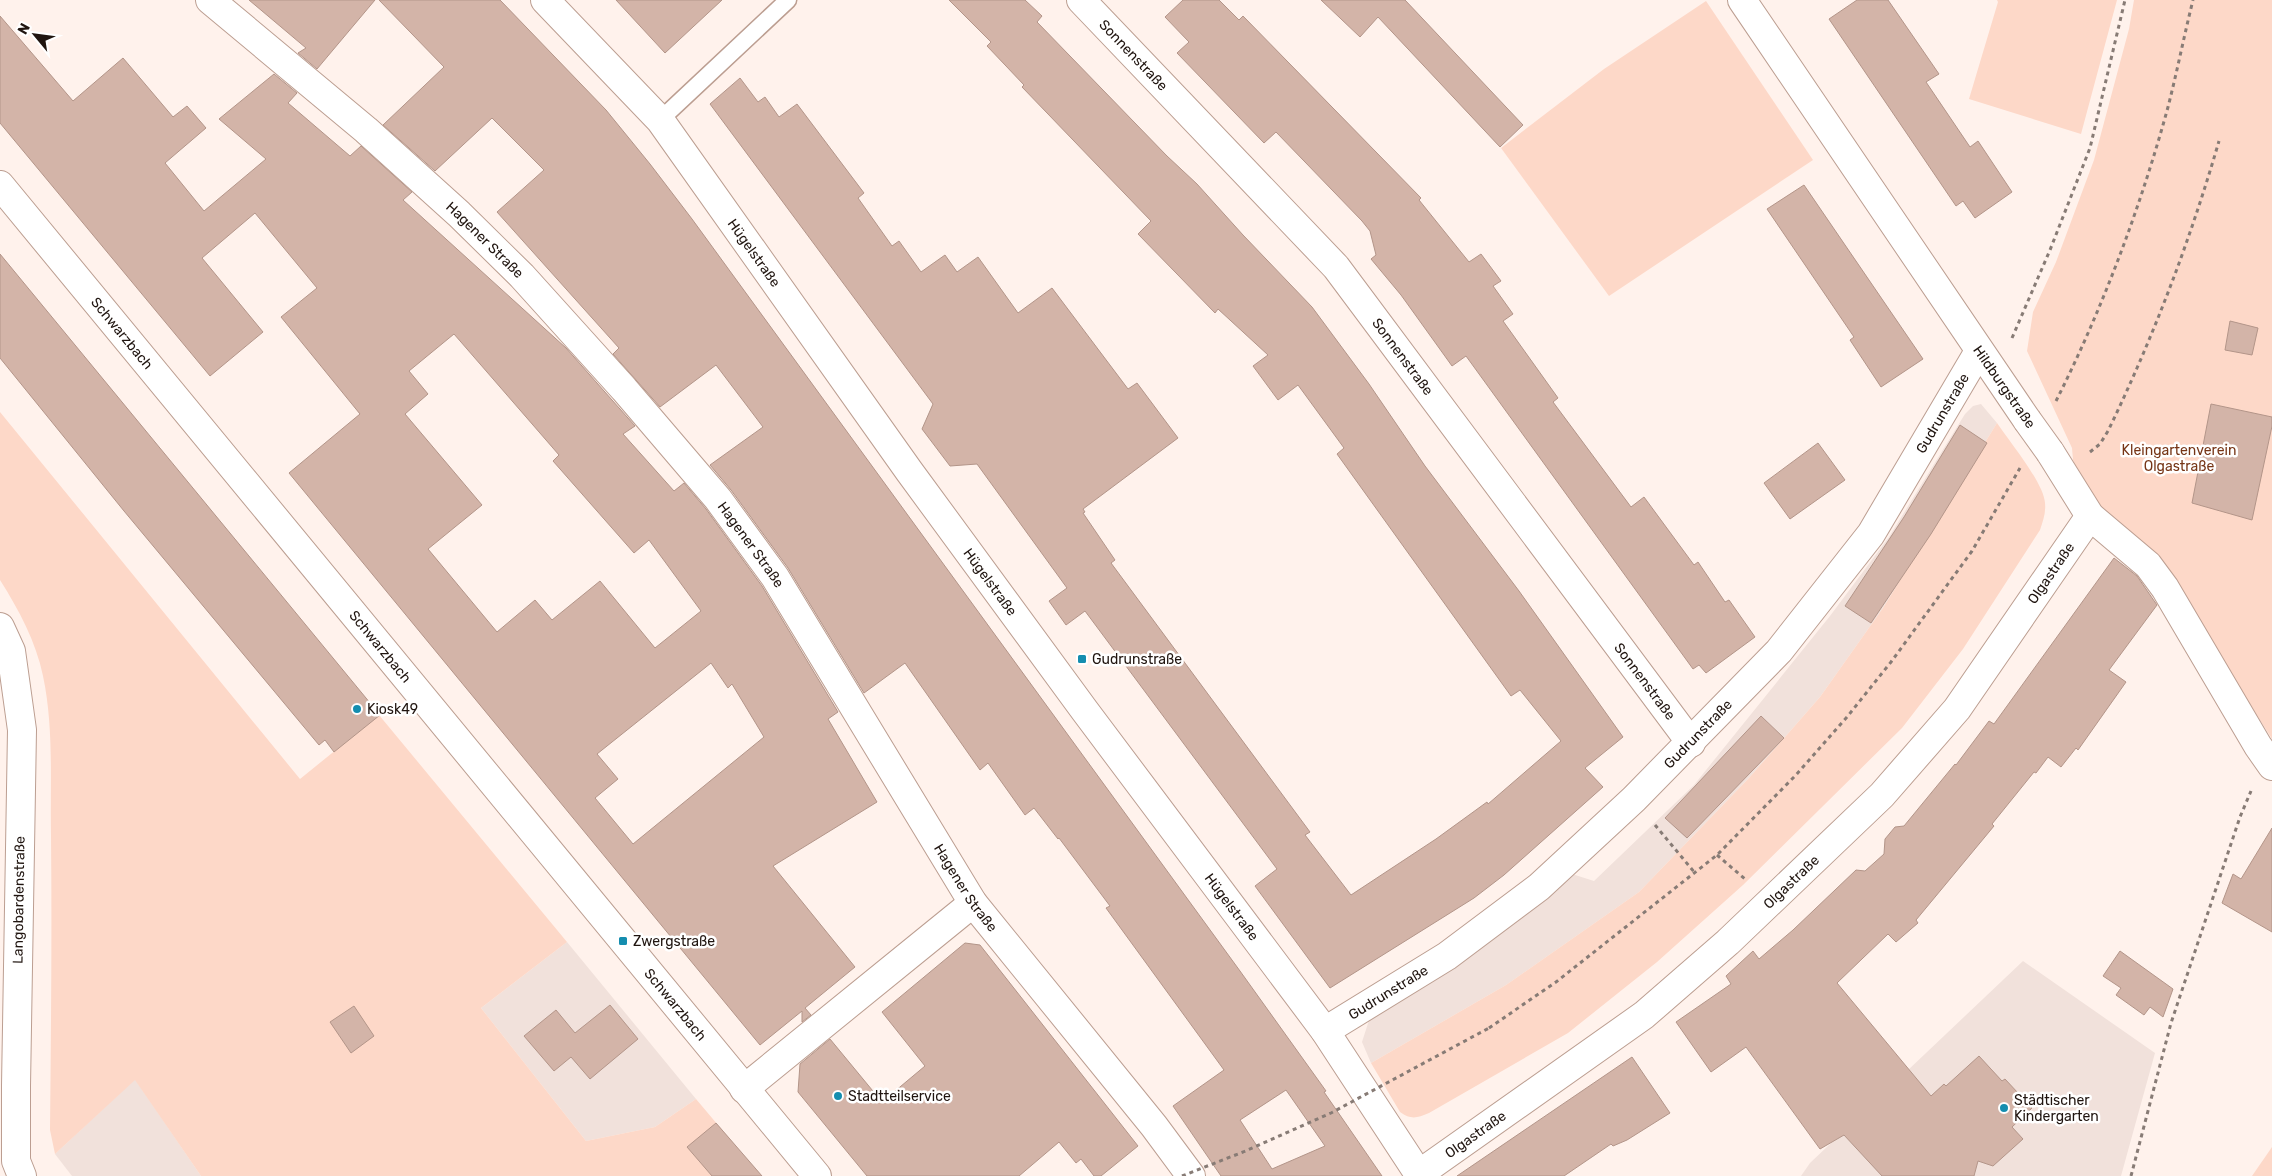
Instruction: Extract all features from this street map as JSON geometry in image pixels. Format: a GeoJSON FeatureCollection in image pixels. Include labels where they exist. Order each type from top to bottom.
{"type":"FeatureCollection","features":[{"type":"Feature","properties":{"kind":"street","name":"Hagener Straße"},"geometry":{"type":"LineString","coordinates":[[210,0],[366,130],[473,227],[522,276],[718,499],[775,577],[974,902],[1154,1126],[1191,1176]]}},
{"type":"Feature","properties":{"kind":"street","name":"Hügelstraße"},"geometry":{"type":"LineString","coordinates":[[545,0],[660,120],[939,511],[1085,711],[1325,1031],[1420,1175]]}},
{"type":"Feature","properties":{"kind":"street","name":"Sonnenstraße"},"geometry":{"type":"LineString","coordinates":[[1081,0],[1336,267],[1691,743]]}},
{"type":"Feature","properties":{"kind":"street","name":"Hildburgstraße"},"geometry":{"type":"LineString","coordinates":[[1742,0],[2053,456],[2090,516],[2148,565],[2165,588],[2269,762]]}},
{"type":"Feature","properties":{"kind":"street","name":"Schwarzbach"},"geometry":{"type":"LineString","coordinates":[[0,186],[817,1176]]}},
{"type":"Feature","properties":{"kind":"street","name":"Gudrunstraße"},"geometry":{"type":"LineString","coordinates":[[1325,1031],[1447,956],[1539,887],[1634,799],[1780,651],[1871,534],[1979,350]]}},
{"type":"Feature","properties":{"kind":"street","name":"Olgastraße"},"geometry":{"type":"LineString","coordinates":[[1420,1175],[1644,1015],[1728,942],[1882,795],[1957,709],[2090,516]]}},
{"type":"Feature","properties":{"kind":"street","name":"Langobardenstraße"},"geometry":{"type":"LineString","coordinates":[[0,627],[11,651],[16,1161],[22,1176]]}},
{"type":"Feature","properties":{"kind":"street"},"geometry":{"type":"LineString","coordinates":[[744,1089],[974,902]]}},
{"type":"Feature","properties":{"kind":"lane"},"geometry":{"type":"LineString","coordinates":[[660,120],[788,0]]}},
{"type":"Feature","properties":{"kind":"path"},"geometry":{"type":"LineString","coordinates":[[1998,376],[2090,148],[2125,0]]}},
{"type":"Feature","properties":{"kind":"path"},"geometry":{"type":"LineString","coordinates":[[2054,403],[2072,369],[2124,244],[2168,108],[2193,0]]}},
{"type":"Feature","properties":{"kind":"path"},"geometry":{"type":"LineString","coordinates":[[2053,456],[2076,457],[2090,452],[2100,444],[2108,431],[2152,337],[2181,257],[2219,141]]}},
{"type":"Feature","properties":{"kind":"path"},"geometry":{"type":"LineString","coordinates":[[1182,1176],[1244,1152],[1331,1113],[1489,1028],[1556,982],[1717,855],[1796,775],[1863,697],[1972,551],[2024,462]]}},
{"type":"Feature","properties":{"kind":"path"},"geometry":{"type":"LineString","coordinates":[[2131,1176],[2172,1022],[2240,817],[2269,762]]}},
{"type":"Feature","properties":{"kind":"path"},"geometry":{"type":"LineString","coordinates":[[1634,799],[1695,873]]}},
{"type":"Feature","properties":{"kind":"shaded area"},"geometry":{"type":"Polygon","coordinates":[[[1981,404],[1997,423],[1883,608],[1820,697],[1749,778],[1639,892],[1506,985],[1371,1063],[1362,1042],[1371,1014],[1572,874],[1594,881],[1694,785],[1830,616],[1889,537],[1965,414],[1973,406],[1981,404]]]}},
{"type":"Feature","properties":{"kind":"shaded area"},"geometry":{"type":"Polygon","coordinates":[[[567,942],[696,1099],[655,1127],[586,1141],[481,1008],[567,942]]]}},
{"type":"Feature","properties":{"kind":"shaded area","name":"Städtischer Kindergarten"},"geometry":{"type":"Polygon","coordinates":[[[2023,961],[2155,1053],[2121,1176],[1801,1176],[1810,1163],[2023,961]]]}},
{"type":"Feature","properties":{"kind":"shaded area"},"geometry":{"type":"Polygon","coordinates":[[[135,1079],[201,1176],[72,1176],[55,1154],[135,1079]]]}},
{"type":"Feature","properties":{"kind":"green space"},"geometry":{"type":"Polygon","coordinates":[[[1997,0],[2117,0],[2081,134],[1969,99],[1998,2],[1997,0]]]}},
{"type":"Feature","properties":{"kind":"green space","name":"Kleingartenverein Olgastraße"},"geometry":{"type":"Polygon","coordinates":[[[2134,0],[2272,0],[2272,739],[2174,584],[2100,508],[2080,481],[2073,460],[2072,448],[2027,351],[2033,312],[2056,262],[2094,160],[2129,29],[2134,0]]]}},
{"type":"Feature","properties":{"kind":"green space"},"geometry":{"type":"Polygon","coordinates":[[[1706,1],[1813,160],[1609,296],[1501,148],[1604,69],[1706,1]]]}},
{"type":"Feature","properties":{"kind":"green space"},"geometry":{"type":"Polygon","coordinates":[[[0,412],[300,779],[379,715],[567,942],[481,1008],[586,1141],[655,1127],[696,1099],[761,1176],[201,1176],[135,1080],[55,1154],[50,1130],[51,755],[49,715],[43,676],[36,651],[14,603],[0,580],[0,412]]]}},
{"type":"Feature","properties":{"kind":"green space"},"geometry":{"type":"Polygon","coordinates":[[[1997,423],[2039,485],[2045,503],[2045,514],[2040,530],[1963,649],[1902,728],[1743,885],[1657,962],[1568,1033],[1429,1113],[1414,1117],[1400,1112],[1371,1063],[1506,985],[1639,892],[1749,778],[1820,697],[1883,608],[1997,423]]]}},
{"type":"Feature","properties":{"kind":"green space"},"geometry":{"type":"Polygon","coordinates":[[[2272,1147],[2272,1176],[2252,1176],[2272,1147]]]}},
{"type":"Feature","properties":{"kind":"building"},"geometry":{"type":"Polygon","coordinates":[[[249,0],[375,0],[317,69],[298,53],[306,48],[249,0]]]}},
{"type":"Feature","properties":{"kind":"building"},"geometry":{"type":"Polygon","coordinates":[[[379,0],[500,0],[606,110],[692,219],[1240,971],[1326,1091],[1324,1092],[1382,1176],[1221,1176],[1173,1106],[1224,1070],[1106,908],[1110,906],[1059,838],[1034,808],[1025,815],[988,763],[980,770],[905,663],[864,693],[788,568],[731,490],[710,465],[763,427],[716,365],[660,407],[613,354],[619,348],[497,212],[544,170],[492,118],[435,171],[383,125],[444,67],[379,0]],[[1286,1090],[1240,1120],[1272,1169],[1325,1146],[1286,1090]]]}},
{"type":"Feature","properties":{"kind":"building"},"geometry":{"type":"Polygon","coordinates":[[[616,0],[722,0],[665,53],[616,0]]]}},
{"type":"Feature","properties":{"kind":"building"},"geometry":{"type":"Polygon","coordinates":[[[949,0],[1025,0],[1042,16],[1037,22],[1167,156],[1197,184],[1312,307],[1369,384],[1425,466],[1519,591],[1623,737],[1585,768],[1603,787],[1504,875],[1474,898],[1330,988],[1255,886],[1277,869],[1085,611],[1066,625],[1049,601],[1067,588],[977,464],[950,466],[922,429],[933,404],[710,104],[740,78],[758,102],[765,97],[779,117],[797,104],[864,193],[858,198],[892,246],[899,241],[921,272],[945,255],[957,272],[978,257],[1018,313],[1052,288],[1128,389],[1137,383],[1178,438],[1083,509],[1085,512],[1083,513],[1115,560],[1111,563],[1310,832],[1305,835],[1351,895],[1436,839],[1487,802],[1488,804],[1561,741],[1520,690],[1511,696],[1337,454],[1344,448],[1298,385],[1278,400],[1253,366],[1268,355],[1218,309],[1215,313],[1138,234],[1151,221],[1022,87],[1024,85],[987,46],[991,42],[949,0]]]}},
{"type":"Feature","properties":{"kind":"building"},"geometry":{"type":"Polygon","coordinates":[[[1183,0],[1219,0],[1239,20],[1243,16],[1421,198],[1419,200],[1469,262],[1481,254],[1501,281],[1493,286],[1513,314],[1503,321],[1558,398],[1553,402],[1631,507],[1644,497],[1694,565],[1698,562],[1725,602],[1729,600],[1755,637],[1706,673],[1699,665],[1693,669],[1466,356],[1452,366],[1401,295],[1371,259],[1376,255],[1370,231],[1362,221],[1276,132],[1264,143],[1177,53],[1189,42],[1165,17],[1183,0]]]}},
{"type":"Feature","properties":{"kind":"building"},"geometry":{"type":"Polygon","coordinates":[[[1321,0],[1405,0],[1523,125],[1500,147],[1378,17],[1360,37],[1321,0]]]}},
{"type":"Feature","properties":{"kind":"building"},"geometry":{"type":"Polygon","coordinates":[[[1857,0],[1888,0],[1939,74],[1926,82],[1970,147],[1978,141],[2012,192],[1975,218],[1963,201],[1956,206],[1829,19],[1857,0]]]}},
{"type":"Feature","properties":{"kind":"building"},"geometry":{"type":"Polygon","coordinates":[[[0,16],[73,101],[123,58],[173,117],[187,106],[206,128],[165,163],[204,211],[266,159],[219,119],[274,74],[297,93],[288,103],[350,156],[361,146],[412,192],[403,200],[566,348],[635,426],[623,434],[674,491],[684,483],[706,509],[762,586],[838,712],[828,719],[877,802],[773,866],[855,967],[805,1008],[811,1015],[802,1022],[802,1011],[760,1045],[289,473],[360,414],[281,317],[317,288],[255,213],[202,258],[263,332],[210,376],[0,123],[0,16]],[[454,334],[409,371],[428,394],[405,414],[482,505],[428,549],[497,632],[535,600],[552,620],[600,581],[655,648],[701,611],[649,540],[634,553],[553,461],[559,455],[454,334]],[[711,663],[597,754],[618,779],[595,798],[633,844],[764,737],[732,684],[728,688],[711,663]]]}},
{"type":"Feature","properties":{"kind":"building"},"geometry":{"type":"Polygon","coordinates":[[[1804,185],[1923,359],[1881,387],[1850,340],[1854,337],[1767,209],[1804,185]]]}},
{"type":"Feature","properties":{"kind":"building"},"geometry":{"type":"Polygon","coordinates":[[[0,254],[380,715],[334,752],[325,740],[319,745],[124,511],[0,358],[0,254]]]}},
{"type":"Feature","properties":{"kind":"building"},"geometry":{"type":"Polygon","coordinates":[[[2230,321],[2258,328],[2252,355],[2225,350],[2230,321]]]}},
{"type":"Feature","properties":{"kind":"building"},"geometry":{"type":"Polygon","coordinates":[[[2211,404],[2272,417],[2272,426],[2252,520],[2192,503],[2211,404]]]}},
{"type":"Feature","properties":{"kind":"building"},"geometry":{"type":"Polygon","coordinates":[[[1960,425],[1987,443],[1931,534],[1871,623],[1845,606],[1904,517],[1960,425]]]}},
{"type":"Feature","properties":{"kind":"building"},"geometry":{"type":"Polygon","coordinates":[[[1818,443],[1845,480],[1790,519],[1764,483],[1818,443]]]}},
{"type":"Feature","properties":{"kind":"building"},"geometry":{"type":"Polygon","coordinates":[[[2114,558],[2137,576],[2157,605],[2109,670],[2126,682],[2078,750],[2076,748],[2061,767],[2048,757],[2036,773],[2034,772],[1992,824],[1994,826],[1916,920],[1918,923],[1896,942],[1888,934],[1837,983],[1931,1096],[1944,1084],[1946,1086],[1979,1056],[2002,1081],[2005,1079],[2032,1108],[2012,1127],[2023,1139],[1993,1166],[1978,1161],[1974,1176],[1882,1176],[1844,1135],[1820,1149],[1746,1047],[1711,1072],[1676,1022],[1731,984],[1726,976],[1753,951],[1759,959],[1793,930],[1856,870],[1865,871],[1884,854],[1885,839],[1895,827],[1904,826],[1956,765],[1989,721],[1994,724],[2114,558]]]}},
{"type":"Feature","properties":{"kind":"building"},"geometry":{"type":"Polygon","coordinates":[[[1761,716],[1784,738],[1687,838],[1665,818],[1761,716]]]}},
{"type":"Feature","properties":{"kind":"building"},"geometry":{"type":"Polygon","coordinates":[[[2272,828],[2272,932],[2222,903],[2233,874],[2241,879],[2272,828]]]}},
{"type":"Feature","properties":{"kind":"building"},"geometry":{"type":"Polygon","coordinates":[[[965,943],[980,945],[1138,1146],[1101,1176],[1094,1176],[1081,1159],[1076,1163],[1059,1142],[1019,1176],[867,1176],[798,1092],[800,1064],[830,1039],[882,1102],[925,1066],[882,1012],[965,943]]]}},
{"type":"Feature","properties":{"kind":"building"},"geometry":{"type":"Polygon","coordinates":[[[2120,951],[2173,989],[2163,1017],[2150,1007],[2144,1015],[2116,995],[2121,988],[2103,976],[2120,951]]]}},
{"type":"Feature","properties":{"kind":"building"},"geometry":{"type":"Polygon","coordinates":[[[610,1005],[638,1039],[590,1079],[571,1057],[554,1071],[524,1036],[556,1010],[575,1033],[610,1005]]]}},
{"type":"Feature","properties":{"kind":"building"},"geometry":{"type":"Polygon","coordinates":[[[354,1006],[374,1036],[351,1053],[330,1022],[354,1006]]]}},
{"type":"Feature","properties":{"kind":"building"},"geometry":{"type":"Polygon","coordinates":[[[1632,1057],[1670,1113],[1627,1140],[1613,1146],[1611,1144],[1564,1176],[1457,1176],[1632,1057]]]}},
{"type":"Feature","properties":{"kind":"building"},"geometry":{"type":"Polygon","coordinates":[[[716,1123],[762,1176],[712,1176],[687,1147],[716,1123]]]}},
{"type":"Feature","properties":{"kind":"place","name":"Gudrunstraße"},"geometry":{"type":"Point","coordinates":[1082,659]}},
{"type":"Feature","properties":{"kind":"place","name":"Kiosk49"},"geometry":{"type":"Point","coordinates":[357,709]}},
{"type":"Feature","properties":{"kind":"place","name":"Zwergstraße"},"geometry":{"type":"Point","coordinates":[623,941]}},
{"type":"Feature","properties":{"kind":"place","name":"Stadtteilservice"},"geometry":{"type":"Point","coordinates":[838,1096]}},
{"type":"Feature","properties":{"kind":"place","name":"Städtischer Kindergarten"},"geometry":{"type":"Point","coordinates":[2004,1108]}}]}
